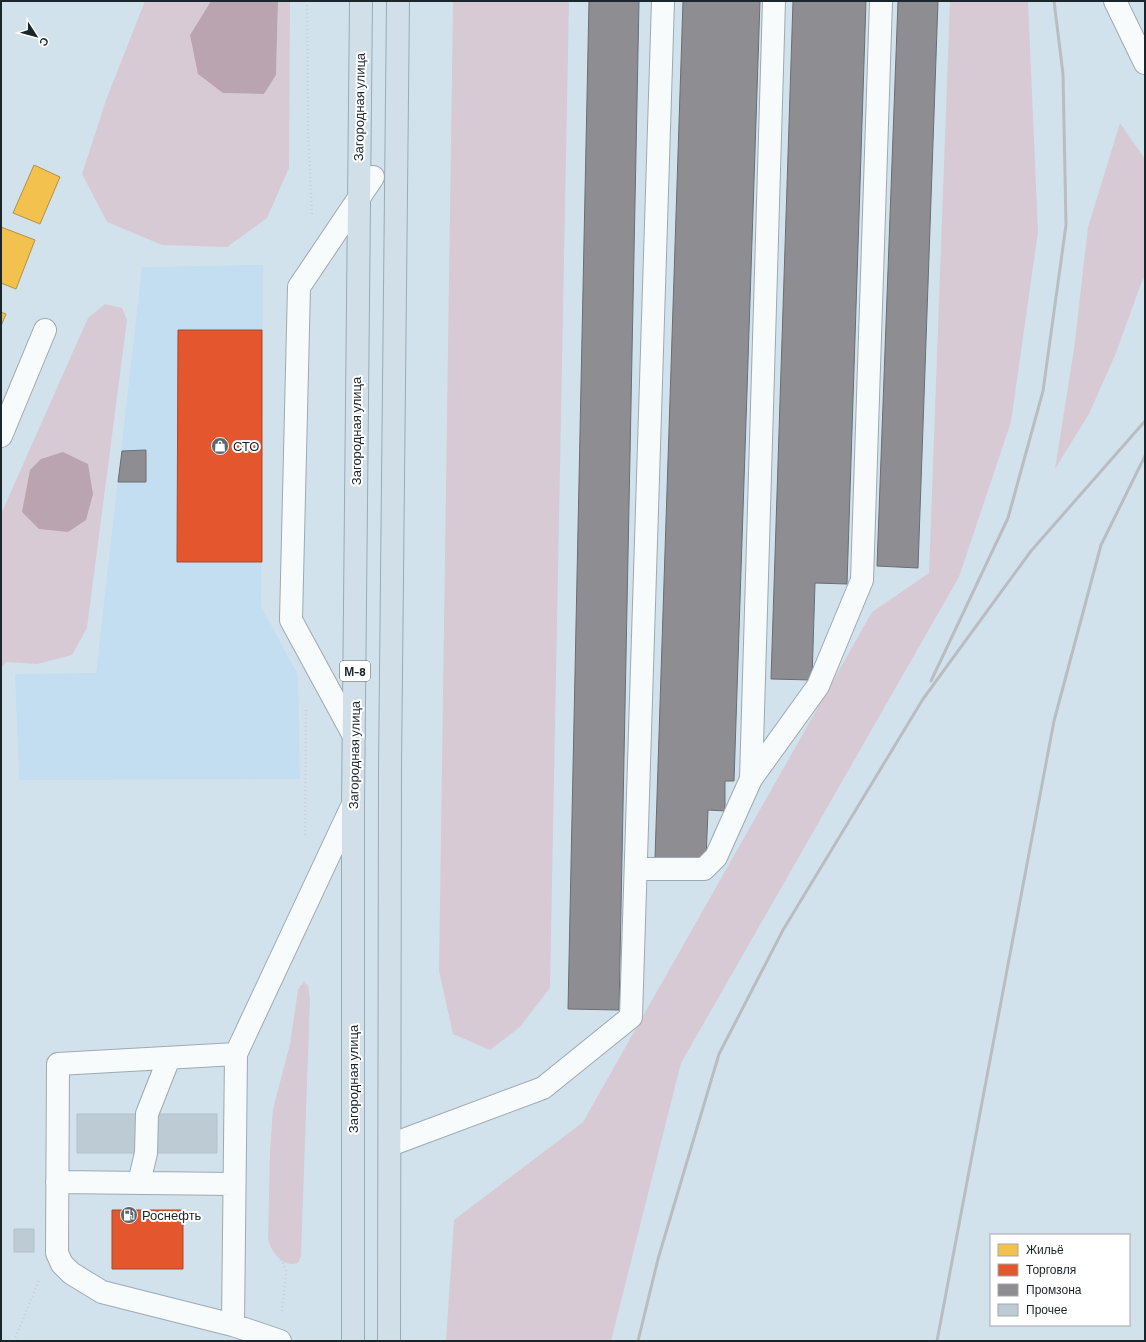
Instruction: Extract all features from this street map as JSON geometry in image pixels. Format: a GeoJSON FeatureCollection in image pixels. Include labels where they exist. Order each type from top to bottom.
{"type":"FeatureCollection","features":[{"type":"Feature","properties":{"kind":"highway","name":"Загородная улица"},"geometry":{"type":"LineString","coordinates":[[353,1341],[353,804],[360,1]]}},
{"type":"Feature","properties":{"kind":"highway"},"geometry":{"type":"LineString","coordinates":[[389,1341],[390,768],[398,1]]}},
{"type":"Feature","properties":{"kind":"street"},"geometry":{"type":"LineString","coordinates":[[390,1145],[543,1088],[631,1017],[637,869],[663,1]]}},
{"type":"Feature","properties":{"kind":"street"},"geometry":{"type":"LineString","coordinates":[[751,779],[774,1]]}},
{"type":"Feature","properties":{"kind":"street"},"geometry":{"type":"LineString","coordinates":[[637,869],[704,869],[716,857],[751,779],[818,686],[862,580],[881,1]]}},
{"type":"Feature","properties":{"kind":"street"},"geometry":{"type":"LineString","coordinates":[[1115,1],[1145,63]]}},
{"type":"Feature","properties":{"kind":"street"},"geometry":{"type":"LineString","coordinates":[[354,736],[292,620],[299,288],[373,177]]}},
{"type":"Feature","properties":{"kind":"street"},"geometry":{"type":"LineString","coordinates":[[1,436],[45,330]]}},
{"type":"Feature","properties":{"kind":"street"},"geometry":{"type":"LineString","coordinates":[[232,1325],[236,1054],[353,804]]}},
{"type":"Feature","properties":{"kind":"street"},"geometry":{"type":"LineString","coordinates":[[236,1054],[58,1064],[57,1253],[62,1264],[71,1273],[102,1292],[232,1325],[280,1341]]}},
{"type":"Feature","properties":{"kind":"street"},"geometry":{"type":"LineString","coordinates":[[139,1183],[146,1153],[147,1114],[169,1058]]}},
{"type":"Feature","properties":{"kind":"street"},"geometry":{"type":"LineString","coordinates":[[57,1182],[234,1184]]}},
{"type":"Feature","properties":{"kind":"path"},"geometry":{"type":"LineString","coordinates":[[308,1],[308,127],[313,210],[311,218]]}},
{"type":"Feature","properties":{"kind":"shaded area"},"geometry":{"type":"Polygon","coordinates":[[[145,1],[211,1],[190,35],[223,93],[264,94],[276,75],[278,1],[290,1],[289,168],[267,218],[227,247],[162,245],[107,222],[82,174],[106,100],[145,1]]]}},
{"type":"Feature","properties":{"kind":"shaded area"},"geometry":{"type":"Polygon","coordinates":[[[211,1],[278,1],[276,75],[264,94],[223,93],[198,74],[190,35],[211,1]]]}},
{"type":"Feature","properties":{"kind":"shaded area"},"geometry":{"type":"Polygon","coordinates":[[[453,1],[569,1],[550,988],[520,1027],[490,1050],[453,1034],[439,971],[453,1]]]}},
{"type":"Feature","properties":{"kind":"shaded area"},"geometry":{"type":"Polygon","coordinates":[[[950,1],[1028,1],[1038,232],[1011,422],[959,577],[681,1063],[611,1341],[446,1341],[454,1220],[583,1122],[872,612],[929,573],[950,1]]]}},
{"type":"Feature","properties":{"kind":"shaded area"},"geometry":{"type":"Polygon","coordinates":[[[1120,123],[1145,159],[1145,277],[1142,281],[1116,353],[1089,414],[1055,469],[1074,349],[1088,227],[1120,123]]]}},
{"type":"Feature","properties":{"kind":"shaded area"},"geometry":{"type":"Polygon","coordinates":[[[263,265],[261,606],[298,675],[300,779],[19,780],[15,674],[96,673],[142,267],[263,265]]]}},
{"type":"Feature","properties":{"kind":"shaded area"},"geometry":{"type":"Polygon","coordinates":[[[105,304],[122,308],[127,320],[87,628],[72,655],[37,664],[6,662],[1,668],[1,514],[88,318],[105,304]]]}},
{"type":"Feature","properties":{"kind":"shaded area"},"geometry":{"type":"Polygon","coordinates":[[[63,452],[88,464],[93,494],[86,520],[68,532],[39,529],[22,512],[30,470],[41,459],[63,452]]]}},
{"type":"Feature","properties":{"kind":"shaded area"},"geometry":{"type":"Polygon","coordinates":[[[304,983],[308,985],[310,999],[301,1256],[298,1263],[293,1264],[287,1263],[278,1258],[268,1239],[270,1150],[273,1109],[290,1044],[298,990],[304,983]]]}},
{"type":"Feature","properties":{"kind":"building: Жильё"},"geometry":{"type":"Polygon","coordinates":[[[34,165],[60,177],[40,224],[13,213],[34,165]]]}},
{"type":"Feature","properties":{"kind":"building: Жильё"},"geometry":{"type":"Polygon","coordinates":[[[1,227],[35,240],[16,289],[1,283],[1,227]]]}},
{"type":"Feature","properties":{"kind":"building: Жильё"},"geometry":{"type":"Polygon","coordinates":[[[1,312],[6,314],[1,326],[1,312]]]}},
{"type":"Feature","properties":{"kind":"building: Торговля","name":"СТО"},"geometry":{"type":"Polygon","coordinates":[[[178,330],[262,330],[262,562],[177,562],[178,330]]]}},
{"type":"Feature","properties":{"kind":"building: Торговля"},"geometry":{"type":"Polygon","coordinates":[[[112,1210],[183,1210],[183,1269],[112,1269],[112,1210]]]}},
{"type":"Feature","properties":{"kind":"building: Промзона"},"geometry":{"type":"Polygon","coordinates":[[[589,1],[639,1],[619,1010],[568,1009],[589,1]]]}},
{"type":"Feature","properties":{"kind":"building: Промзона"},"geometry":{"type":"Polygon","coordinates":[[[683,1],[760,1],[734,781],[725,781],[725,811],[708,810],[706,860],[655,858],[683,1]]]}},
{"type":"Feature","properties":{"kind":"building: Промзона"},"geometry":{"type":"Polygon","coordinates":[[[793,1],[866,1],[847,584],[815,583],[812,680],[771,679],[793,1]]]}},
{"type":"Feature","properties":{"kind":"building: Промзона"},"geometry":{"type":"Polygon","coordinates":[[[898,1],[938,1],[918,568],[877,566],[898,1]]]}},
{"type":"Feature","properties":{"kind":"building: Промзона"},"geometry":{"type":"Polygon","coordinates":[[[146,450],[146,482],[118,482],[122,451],[146,450]]]}},
{"type":"Feature","properties":{"kind":"building: Прочее"},"geometry":{"type":"Polygon","coordinates":[[[77,1114],[217,1114],[217,1153],[77,1153],[77,1114]]]}},
{"type":"Feature","properties":{"kind":"building: Прочее"},"geometry":{"type":"Polygon","coordinates":[[[14,1229],[34,1229],[34,1252],[14,1252],[14,1229]]]}},
{"type":"Feature","properties":{"kind":"railway"},"geometry":{"type":"LineString","coordinates":[[931,681],[1008,518],[1043,391],[1066,225],[1063,74],[1054,1]]}},
{"type":"Feature","properties":{"kind":"railway"},"geometry":{"type":"LineString","coordinates":[[638,1341],[658,1259],[719,1054],[783,930],[923,699],[1031,551],[1145,421]]}},
{"type":"Feature","properties":{"kind":"railway"},"geometry":{"type":"LineString","coordinates":[[937,1341],[1054,721],[1101,545],[1145,456]]}},
{"type":"Feature","properties":{"kind":"place","name":"СТО"},"geometry":{"type":"Point","coordinates":[220,446]}},
{"type":"Feature","properties":{"kind":"place","name":"Роснефть"},"geometry":{"type":"Point","coordinates":[129,1215]}}]}
